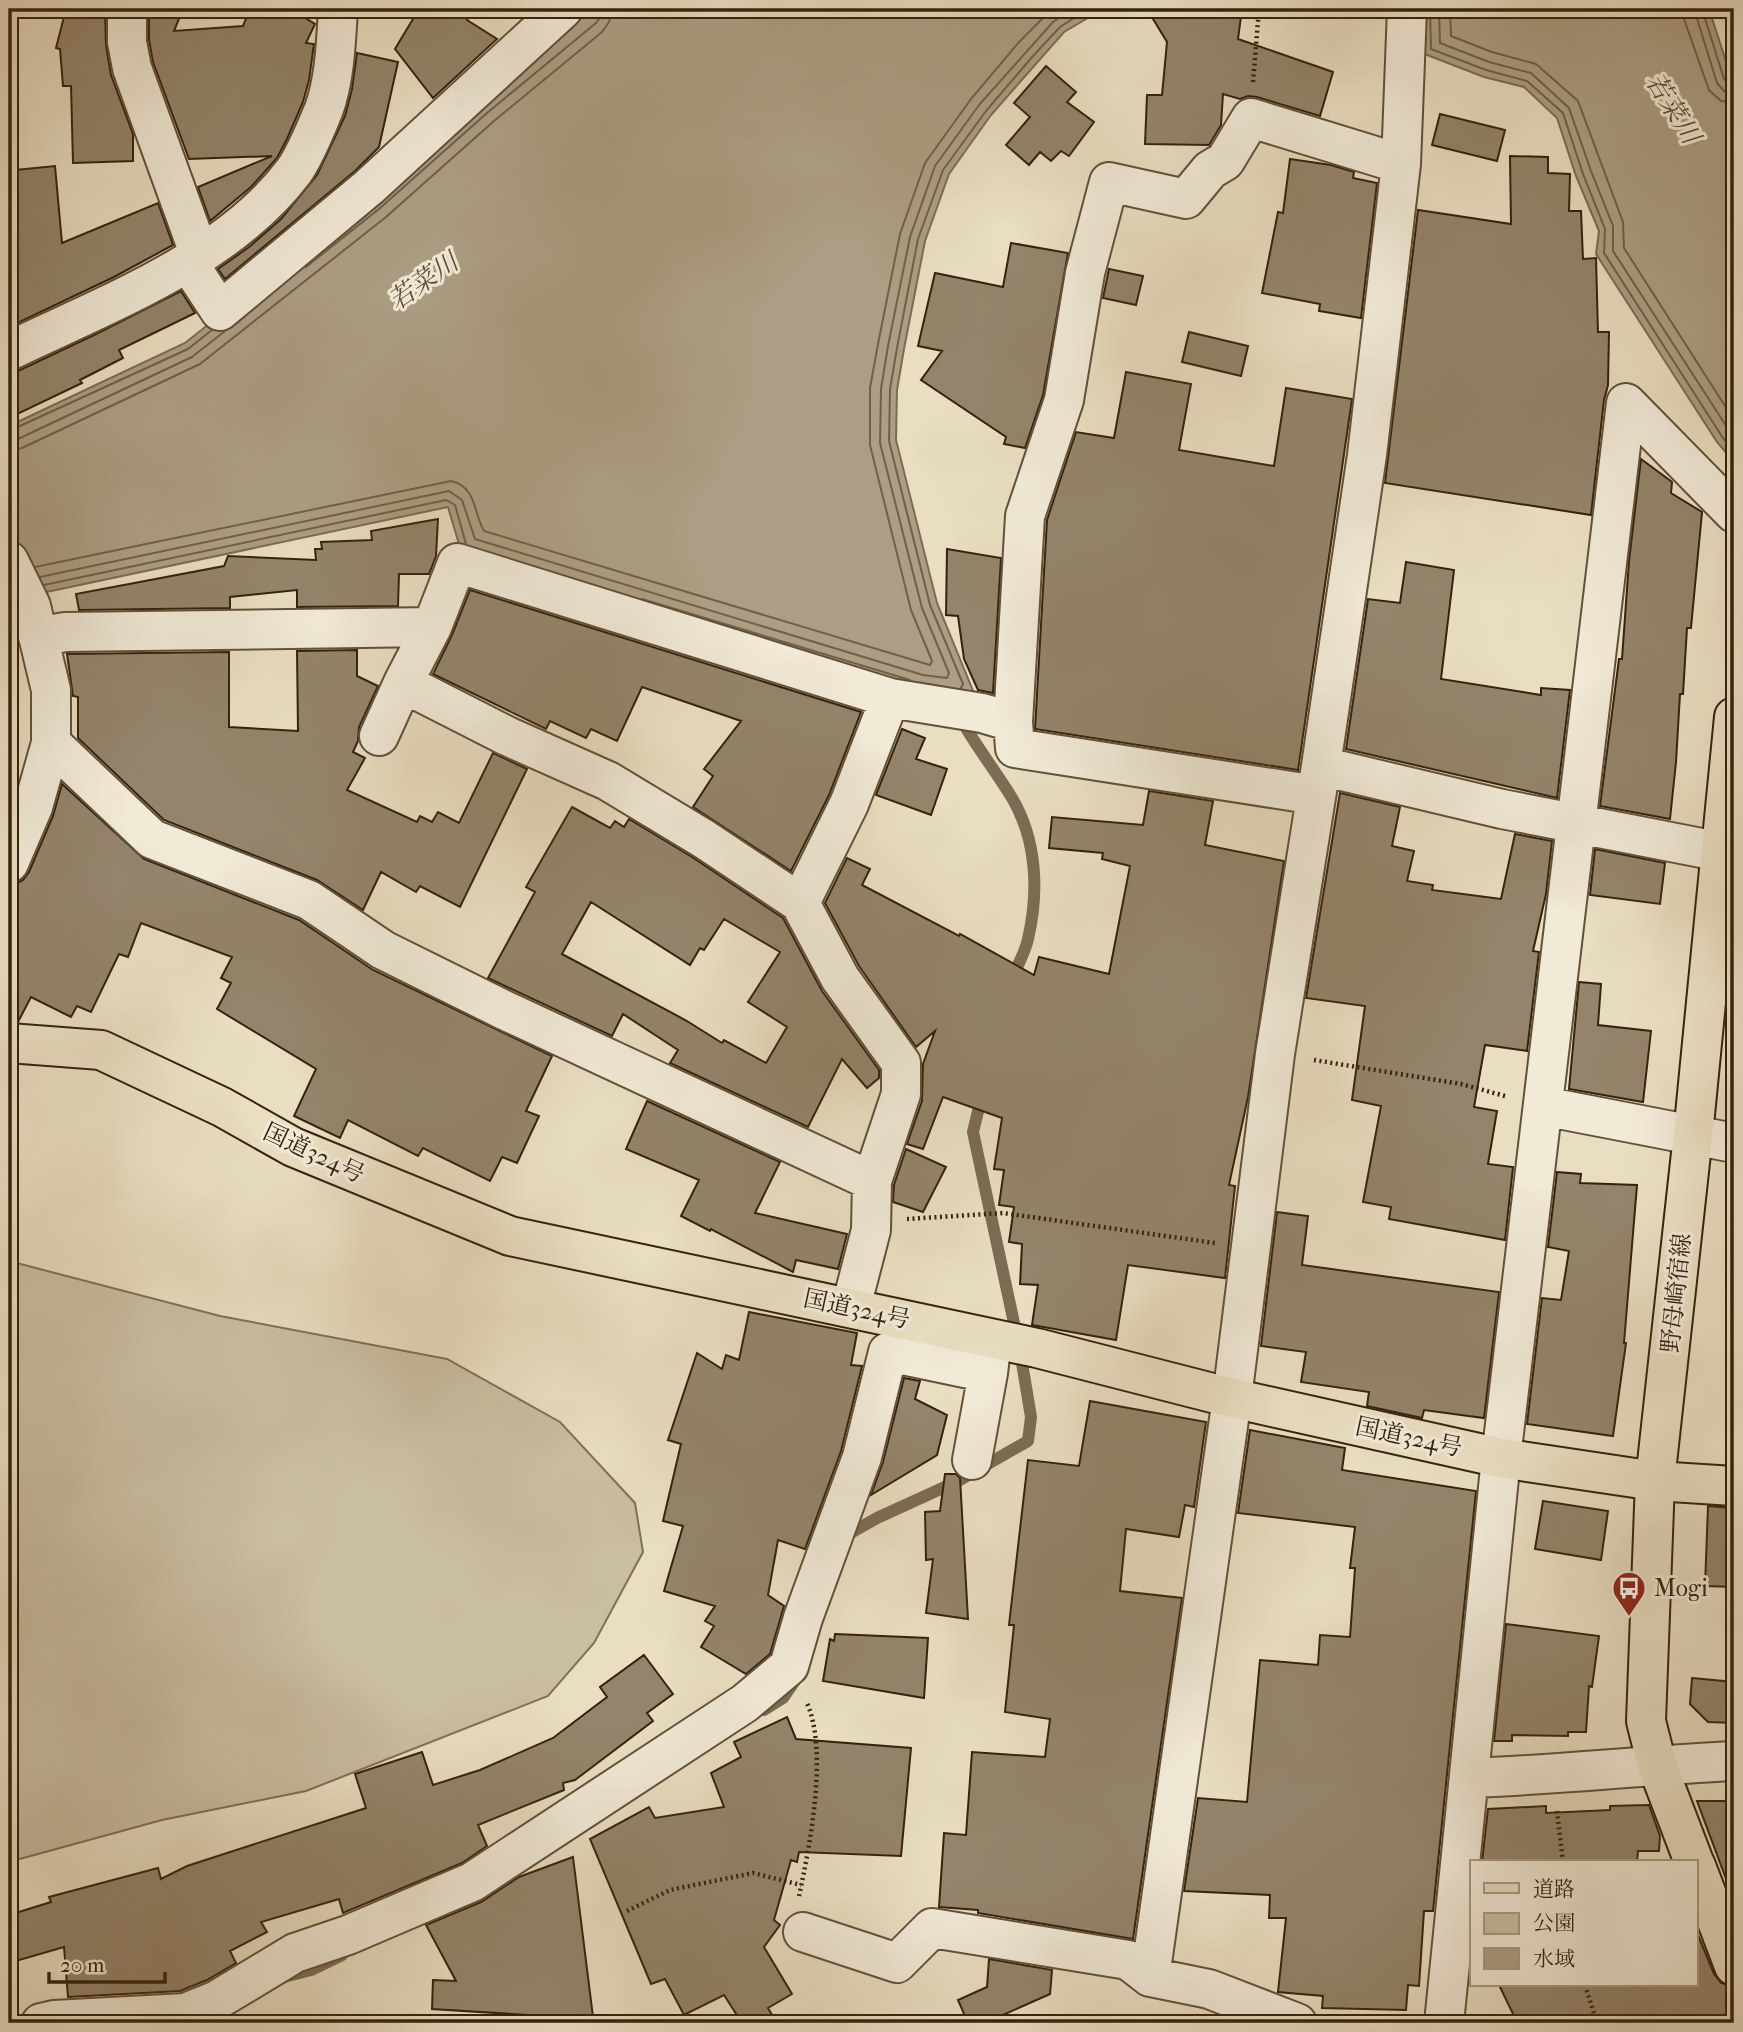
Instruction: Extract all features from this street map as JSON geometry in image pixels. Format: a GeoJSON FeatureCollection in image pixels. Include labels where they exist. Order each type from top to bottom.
{"type":"FeatureCollection","features":[{"type":"Feature","properties":{"kind":"main road","name":"野母崎宿線"},"geometry":{"type":"LineString","coordinates":[[1693,1860],[1657,1765],[1646,1721],[1655,1481],[1693,1135],[1734,717]]}},
{"type":"Feature","properties":{"kind":"main road","name":"国道324号"},"geometry":{"type":"LineString","coordinates":[[9,1044],[101,1050],[222,1107],[293,1147],[510,1236],[851,1307],[1006,1351],[1501,1458],[1655,1481],[1734,1486]]}},
{"type":"Feature","properties":{"kind":"main road","name":"野母崎宿線"},"geometry":{"type":"LineString","coordinates":[[1698,1872],[1734,1966]]}},
{"type":"Feature","properties":{"kind":"street"},"geometry":{"type":"LineString","coordinates":[[127,9],[127,42],[132,68],[195,260],[220,311],[369,187],[563,9]]}},
{"type":"Feature","properties":{"kind":"street"},"geometry":{"type":"LineString","coordinates":[[9,351],[195,260],[276,192],[296,168],[325,107],[335,53],[338,9]]}},
{"type":"Feature","properties":{"kind":"street"},"geometry":{"type":"LineString","coordinates":[[1150,1977],[1231,1398],[1275,1054],[1367,455],[1401,164],[1407,9]]}},
{"type":"Feature","properties":{"kind":"street"},"geometry":{"type":"LineString","coordinates":[[1401,164],[1251,118],[1225,161],[1210,170],[1186,199],[1109,182],[1085,273],[1064,400],[1025,516],[998,718],[1015,748],[1319,780],[1502,809],[1722,852]]}},
{"type":"Feature","properties":{"kind":"street"},"geometry":{"type":"LineString","coordinates":[[1444,2023],[1501,1458],[1626,403],[1734,513]]}},
{"type":"Feature","properties":{"kind":"street"},"geometry":{"type":"LineString","coordinates":[[9,561],[51,690],[51,743],[33,807],[9,863]]}},
{"type":"Feature","properties":{"kind":"street"},"geometry":{"type":"LineString","coordinates":[[379,736],[402,683],[432,627],[457,563],[906,701],[998,718]]}},
{"type":"Feature","properties":{"kind":"street"},"geometry":{"type":"LineString","coordinates":[[28,622],[65,632],[432,627]]}},
{"type":"Feature","properties":{"kind":"street"},"geometry":{"type":"LineString","coordinates":[[402,683],[507,736],[608,781],[704,839],[800,903],[840,978],[901,1063],[901,1094],[872,1192],[871,1230],[851,1307]]}},
{"type":"Feature","properties":{"kind":"street"},"geometry":{"type":"LineString","coordinates":[[800,903],[849,804],[906,701]]}},
{"type":"Feature","properties":{"kind":"street"},"geometry":{"type":"LineString","coordinates":[[51,743],[152,839],[309,900],[383,950],[872,1192]]}},
{"type":"Feature","properties":{"kind":"street"},"geometry":{"type":"LineString","coordinates":[[1543,1106],[1734,1143]]}},
{"type":"Feature","properties":{"kind":"street"},"geometry":{"type":"LineString","coordinates":[[41,2023],[185,2013],[217,2000],[295,1953],[348,1935],[472,1882],[745,1703],[789,1666],[803,1618],[862,1457],[888,1352],[1006,1351],[972,1460]]}},
{"type":"Feature","properties":{"kind":"street"},"geometry":{"type":"LineString","coordinates":[[1469,1778],[1553,1775],[1734,1761]]}},
{"type":"Feature","properties":{"kind":"street"},"geometry":{"type":"LineString","coordinates":[[803,1932],[897,1963],[932,1928],[1128,1960],[1150,1977],[1209,1989],[1297,2023]]}},
{"type":"Feature","properties":{"kind":"path"},"geometry":{"type":"LineString","coordinates":[[1251,118],[1259,9]]}},
{"type":"Feature","properties":{"kind":"path"},"geometry":{"type":"LineString","coordinates":[[1275,1054],[1461,1084],[1543,1106]]}},
{"type":"Feature","properties":{"kind":"path"},"geometry":{"type":"LineString","coordinates":[[872,1192],[905,1219],[1003,1213],[1250,1248]]}},
{"type":"Feature","properties":{"kind":"path"},"geometry":{"type":"LineString","coordinates":[[789,1666],[812,1714],[818,1748],[809,1850],[797,1926],[803,1932]]}},
{"type":"Feature","properties":{"kind":"path"},"geometry":{"type":"LineString","coordinates":[[1553,1775],[1563,1860]]}},
{"type":"Feature","properties":{"kind":"path"},"geometry":{"type":"LineString","coordinates":[[627,1910],[670,1889],[752,1873],[802,1885]]}},
{"type":"Feature","properties":{"kind":"path"},"geometry":{"type":"LineString","coordinates":[[1585,1986],[1597,2023]]}},
{"type":"Feature","properties":{"kind":"green space"},"geometry":{"type":"Polygon","coordinates":[[[9,1261],[220,1316],[447,1359],[560,1422],[635,1503],[643,1552],[594,1643],[548,1696],[306,1791],[162,1820],[9,1862],[9,1261]]]}},
{"type":"Feature","properties":{"kind":"water","name":"若菜川"},"geometry":{"type":"Polygon","coordinates":[[[589,9],[1103,9],[1064,32],[991,115],[949,174],[925,241],[904,349],[897,390],[896,440],[937,603],[976,698],[920,690],[461,551],[448,507],[37,594],[9,604],[9,426],[185,343],[369,197],[477,101],[589,9]]]}},
{"type":"Feature","properties":{"kind":"water","name":"若菜川"},"geometry":{"type":"Polygon","coordinates":[[[1424,9],[1709,9],[1734,86],[1734,462],[1717,442],[1596,254],[1599,231],[1576,176],[1557,118],[1524,87],[1484,77],[1422,53],[1424,9]]]}},
{"type":"Feature","properties":{"kind":"building"},"geometry":{"type":"Polygon","coordinates":[[[66,9],[105,9],[106,46],[111,75],[133,134],[133,161],[73,163],[71,86],[63,86],[60,49],[56,48],[66,9]]]}},
{"type":"Feature","properties":{"kind":"building"},"geometry":{"type":"Polygon","coordinates":[[[149,9],[183,9],[174,31],[243,26],[250,9],[311,9],[307,19],[315,24],[306,43],[314,44],[309,80],[287,139],[277,158],[251,187],[210,221],[198,187],[272,156],[189,159],[153,62],[149,40],[149,9]]]}},
{"type":"Feature","properties":{"kind":"building"},"geometry":{"type":"Polygon","coordinates":[[[419,9],[474,9],[467,20],[497,39],[433,98],[395,49],[419,9]]]}},
{"type":"Feature","properties":{"kind":"building"},"geometry":{"type":"Polygon","coordinates":[[[1147,9],[1242,9],[1238,39],[1333,72],[1320,116],[1257,97],[1240,99],[1223,94],[1221,125],[1209,145],[1145,144],[1147,95],[1162,95],[1167,42],[1147,9]]]}},
{"type":"Feature","properties":{"kind":"building"},"geometry":{"type":"Polygon","coordinates":[[[357,53],[398,62],[379,147],[355,171],[225,279],[218,269],[281,219],[317,175],[345,116],[357,53]]]}},
{"type":"Feature","properties":{"kind":"building"},"geometry":{"type":"Polygon","coordinates":[[[1046,66],[1076,92],[1067,102],[1094,122],[1069,156],[1061,151],[1051,161],[1040,152],[1029,165],[1006,145],[1030,117],[1014,103],[1046,66]]]}},
{"type":"Feature","properties":{"kind":"building"},"geometry":{"type":"Polygon","coordinates":[[[1440,114],[1505,130],[1497,161],[1432,145],[1440,114]]]}},
{"type":"Feature","properties":{"kind":"building"},"geometry":{"type":"Polygon","coordinates":[[[1510,156],[1548,157],[1548,173],[1570,174],[1569,211],[1581,211],[1583,259],[1596,258],[1598,332],[1609,332],[1608,385],[1591,515],[1385,483],[1418,210],[1511,224],[1510,156]]]}},
{"type":"Feature","properties":{"kind":"building"},"geometry":{"type":"Polygon","coordinates":[[[1290,159],[1331,165],[1354,172],[1353,178],[1377,183],[1361,318],[1319,311],[1320,304],[1262,293],[1278,212],[1283,213],[1290,159]]]}},
{"type":"Feature","properties":{"kind":"building"},"geometry":{"type":"Polygon","coordinates":[[[55,166],[62,243],[158,203],[173,245],[114,277],[9,327],[9,181],[17,180],[16,170],[55,166]]]}},
{"type":"Feature","properties":{"kind":"building"},"geometry":{"type":"Polygon","coordinates":[[[1011,243],[1068,253],[1043,395],[1025,448],[1004,444],[1006,437],[921,380],[942,351],[918,346],[935,273],[1003,287],[1011,243]]]}},
{"type":"Feature","properties":{"kind":"building"},"geometry":{"type":"Polygon","coordinates":[[[1109,269],[1143,276],[1136,305],[1103,298],[1109,269]]]}},
{"type":"Feature","properties":{"kind":"building"},"geometry":{"type":"Polygon","coordinates":[[[181,291],[195,313],[119,350],[123,358],[80,380],[82,383],[9,418],[9,373],[94,335],[181,291]]]}},
{"type":"Feature","properties":{"kind":"building"},"geometry":{"type":"Polygon","coordinates":[[[1189,332],[1248,346],[1241,376],[1182,362],[1189,332]]]}},
{"type":"Feature","properties":{"kind":"building"},"geometry":{"type":"Polygon","coordinates":[[[1126,372],[1191,384],[1179,450],[1274,466],[1286,388],[1352,399],[1298,770],[1035,729],[1047,520],[1076,432],[1114,438],[1126,372]]]}},
{"type":"Feature","properties":{"kind":"building"},"geometry":{"type":"Polygon","coordinates":[[[1641,459],[1672,482],[1671,493],[1702,512],[1691,628],[1687,628],[1683,694],[1680,694],[1670,819],[1600,806],[1619,659],[1622,659],[1629,561],[1641,459]]]}},
{"type":"Feature","properties":{"kind":"building"},"geometry":{"type":"Polygon","coordinates":[[[438,519],[436,556],[429,574],[399,574],[398,606],[297,607],[297,590],[230,597],[230,608],[79,610],[76,594],[224,566],[228,556],[316,560],[315,549],[322,549],[321,542],[372,540],[371,531],[438,519]]]}},
{"type":"Feature","properties":{"kind":"building"},"geometry":{"type":"Polygon","coordinates":[[[947,549],[1001,558],[993,693],[978,690],[964,659],[958,616],[946,615],[947,549]]]}},
{"type":"Feature","properties":{"kind":"building"},"geometry":{"type":"Polygon","coordinates":[[[1406,562],[1454,570],[1441,679],[1541,695],[1541,688],[1570,690],[1557,798],[1346,749],[1368,599],[1400,603],[1406,562]]]}},
{"type":"Feature","properties":{"kind":"building"},"geometry":{"type":"Polygon","coordinates":[[[470,590],[861,712],[829,795],[791,871],[693,807],[713,776],[704,769],[741,721],[642,687],[617,741],[591,729],[586,738],[550,721],[546,729],[433,674],[470,590]]]}},
{"type":"Feature","properties":{"kind":"building"},"geometry":{"type":"Polygon","coordinates":[[[357,650],[357,676],[378,686],[359,727],[358,741],[353,752],[365,758],[347,790],[417,822],[420,816],[432,822],[438,812],[459,823],[493,753],[527,769],[460,907],[420,886],[416,892],[381,872],[363,910],[317,880],[164,820],[78,738],[78,697],[73,696],[67,654],[229,652],[229,727],[298,731],[297,651],[357,650]]]}},
{"type":"Feature","properties":{"kind":"building"},"geometry":{"type":"Polygon","coordinates":[[[902,729],[925,738],[916,759],[947,769],[931,815],[876,795],[902,729]]]}},
{"type":"Feature","properties":{"kind":"building"},"geometry":{"type":"Polygon","coordinates":[[[62,784],[144,859],[299,920],[373,970],[552,1056],[526,1111],[539,1116],[517,1163],[502,1157],[490,1181],[423,1148],[418,1156],[348,1120],[340,1138],[294,1116],[316,1069],[217,1009],[231,983],[221,978],[232,957],[141,923],[128,957],[119,954],[91,1012],[77,1006],[71,1017],[31,997],[18,1022],[9,1021],[9,909],[17,883],[29,872],[53,816],[62,784]]]}},
{"type":"Feature","properties":{"kind":"building"},"geometry":{"type":"Polygon","coordinates":[[[1149,791],[1213,801],[1205,845],[1284,861],[1248,1097],[1229,1185],[1235,1186],[1225,1278],[1128,1265],[1116,1340],[1032,1325],[1038,1285],[1020,1284],[1022,1244],[1009,1242],[1014,1207],[999,1205],[1004,1170],[994,1169],[1002,1118],[943,1097],[923,1149],[907,1144],[922,1101],[923,1064],[935,1031],[916,1047],[859,966],[825,903],[847,858],[870,869],[862,885],[1034,975],[1039,957],[1109,974],[1130,866],[1102,859],[1103,853],[1049,848],[1052,817],[1143,825],[1149,791]]]}},
{"type":"Feature","properties":{"kind":"building"},"geometry":{"type":"Polygon","coordinates":[[[1340,793],[1400,807],[1392,846],[1414,851],[1407,881],[1433,885],[1432,890],[1501,899],[1515,834],[1552,841],[1546,894],[1533,951],[1539,952],[1527,1051],[1485,1045],[1474,1107],[1497,1111],[1488,1164],[1513,1167],[1505,1240],[1389,1219],[1391,1207],[1363,1202],[1381,1106],[1352,1100],[1365,1006],[1306,998],[1340,793]]]}},
{"type":"Feature","properties":{"kind":"building"},"geometry":{"type":"Polygon","coordinates":[[[572,807],[610,828],[615,821],[624,827],[629,819],[692,857],[783,918],[822,991],[879,1070],[879,1078],[867,1088],[842,1059],[808,1127],[670,1063],[678,1050],[623,1014],[612,1036],[488,978],[535,892],[526,887],[572,807]],[[591,902],[562,954],[687,1021],[722,1043],[724,1040],[766,1063],[787,1027],[748,1002],[780,952],[724,919],[704,950],[700,948],[690,965],[591,902]]]}},
{"type":"Feature","properties":{"kind":"building"},"geometry":{"type":"Polygon","coordinates":[[[1595,849],[1665,863],[1660,904],[1590,895],[1595,849]]]}},
{"type":"Feature","properties":{"kind":"building"},"geometry":{"type":"Polygon","coordinates":[[[1579,982],[1601,984],[1598,1025],[1651,1031],[1643,1102],[1569,1089],[1579,982]]]}},
{"type":"Feature","properties":{"kind":"building"},"geometry":{"type":"Polygon","coordinates":[[[647,1101],[780,1162],[755,1213],[847,1234],[838,1269],[796,1260],[793,1272],[681,1216],[699,1180],[626,1149],[647,1101]]]}},
{"type":"Feature","properties":{"kind":"building"},"geometry":{"type":"Polygon","coordinates":[[[906,1149],[946,1167],[923,1212],[893,1202],[894,1185],[906,1149]]]}},
{"type":"Feature","properties":{"kind":"building"},"geometry":{"type":"Polygon","coordinates":[[[1557,1172],[1581,1174],[1580,1183],[1637,1185],[1626,1343],[1613,1436],[1527,1424],[1542,1298],[1561,1300],[1569,1251],[1548,1247],[1557,1172]]]}},
{"type":"Feature","properties":{"kind":"building"},"geometry":{"type":"Polygon","coordinates":[[[1277,1212],[1308,1216],[1302,1265],[1499,1292],[1484,1418],[1424,1410],[1422,1418],[1367,1406],[1369,1392],[1301,1382],[1306,1352],[1261,1346],[1277,1212]]]}},
{"type":"Feature","properties":{"kind":"building"},"geometry":{"type":"Polygon","coordinates":[[[749,1312],[857,1333],[851,1365],[862,1366],[841,1451],[805,1549],[778,1540],[768,1595],[784,1606],[770,1654],[746,1674],[701,1647],[714,1626],[705,1621],[715,1606],[664,1591],[683,1526],[663,1521],[681,1444],[668,1440],[697,1353],[722,1369],[726,1355],[739,1360],[749,1312]]]}},
{"type":"Feature","properties":{"kind":"building"},"geometry":{"type":"Polygon","coordinates":[[[904,1378],[920,1381],[915,1399],[947,1415],[937,1455],[871,1495],[883,1462],[904,1378]]]}},
{"type":"Feature","properties":{"kind":"building"},"geometry":{"type":"Polygon","coordinates":[[[1090,1401],[1206,1422],[1194,1507],[1185,1505],[1179,1537],[1126,1529],[1120,1591],[1182,1598],[1133,1939],[978,1913],[978,1910],[939,1907],[944,1833],[966,1835],[972,1752],[1045,1757],[1050,1719],[1005,1712],[1014,1625],[1009,1625],[1028,1460],[1079,1466],[1090,1401]]]}},
{"type":"Feature","properties":{"kind":"building"},"geometry":{"type":"Polygon","coordinates":[[[1250,1430],[1345,1448],[1342,1470],[1476,1491],[1433,1911],[1424,1911],[1419,1986],[1408,1985],[1406,2010],[1322,2008],[1323,1996],[1278,1992],[1286,1918],[1269,1918],[1270,1895],[1184,1891],[1198,1798],[1247,1802],[1260,1660],[1318,1665],[1320,1635],[1350,1637],[1355,1568],[1350,1568],[1355,1527],[1238,1513],[1250,1430]]]}},
{"type":"Feature","properties":{"kind":"building"},"geometry":{"type":"Polygon","coordinates":[[[945,1474],[956,1474],[960,1478],[968,1619],[926,1613],[933,1559],[926,1560],[925,1512],[940,1511],[945,1474]]]}},
{"type":"Feature","properties":{"kind":"building"},"geometry":{"type":"Polygon","coordinates":[[[1543,1501],[1608,1511],[1601,1560],[1535,1549],[1543,1501]]]}},
{"type":"Feature","properties":{"kind":"building"},"geometry":{"type":"Polygon","coordinates":[[[1708,1506],[1734,1508],[1734,1587],[1705,1586],[1708,1506]]]}},
{"type":"Feature","properties":{"kind":"building"},"geometry":{"type":"Polygon","coordinates":[[[1506,1624],[1599,1636],[1592,1687],[1589,1686],[1586,1732],[1568,1732],[1568,1736],[1512,1735],[1512,1741],[1494,1741],[1506,1624]]]}},
{"type":"Feature","properties":{"kind":"building"},"geometry":{"type":"Polygon","coordinates":[[[835,1634],[928,1638],[924,1698],[823,1681],[830,1639],[834,1641],[835,1634]]]}},
{"type":"Feature","properties":{"kind":"building"},"geometry":{"type":"Polygon","coordinates":[[[644,1655],[673,1694],[647,1713],[653,1721],[575,1780],[563,1783],[564,1790],[478,1825],[487,1846],[462,1863],[343,1913],[339,1899],[261,1922],[267,1932],[230,1951],[236,1963],[207,1980],[180,1991],[68,1997],[64,1947],[9,1963],[9,1915],[51,1902],[49,1897],[158,1868],[161,1879],[187,1866],[366,1808],[355,1774],[422,1752],[433,1785],[480,1770],[553,1738],[607,1697],[600,1687],[644,1655]]]}},
{"type":"Feature","properties":{"kind":"building"},"geometry":{"type":"Polygon","coordinates":[[[1692,1678],[1734,1682],[1734,1723],[1708,1722],[1690,1704],[1692,1678]]]}},
{"type":"Feature","properties":{"kind":"building"},"geometry":{"type":"Polygon","coordinates":[[[787,1717],[796,1739],[911,1748],[901,1856],[799,1852],[797,1862],[791,1860],[774,1920],[780,1925],[764,1947],[792,1994],[768,2008],[777,2023],[742,2023],[724,1995],[684,2015],[665,1979],[651,1984],[590,1839],[649,1807],[655,1818],[724,1807],[711,1773],[741,1757],[734,1742],[787,1717]]]}},
{"type":"Feature","properties":{"kind":"building"},"geometry":{"type":"Polygon","coordinates":[[[1697,1801],[1734,1801],[1734,1891],[1731,1892],[1697,1801]]]}},
{"type":"Feature","properties":{"kind":"building"},"geometry":{"type":"Polygon","coordinates":[[[1649,1805],[1660,1836],[1659,1851],[1638,1851],[1637,1860],[1482,1860],[1488,1809],[1546,1806],[1546,1813],[1610,1810],[1610,1806],[1649,1805]]]}},
{"type":"Feature","properties":{"kind":"building"},"geometry":{"type":"Polygon","coordinates":[[[573,1857],[593,2017],[529,2023],[528,2015],[432,2009],[433,1980],[456,1981],[426,1925],[481,1902],[519,1877],[573,1857]]]}},
{"type":"Feature","properties":{"kind":"building"},"geometry":{"type":"Polygon","coordinates":[[[1698,1935],[1714,1974],[1721,1983],[1734,1987],[1734,2023],[1538,2023],[1537,2018],[1515,2018],[1499,1986],[1698,1986],[1698,1935]]]}},
{"type":"Feature","properties":{"kind":"building"},"geometry":{"type":"Polygon","coordinates":[[[989,1959],[1052,1970],[1050,1994],[985,2023],[968,2023],[958,2000],[987,1987],[989,1959]]]}},
{"type":"Feature","properties":{"kind":"waterway"},"geometry":{"type":"LineString","coordinates":[[959,716],[1012,798],[1027,831],[1031,849],[1034,903],[1028,939],[1012,979]]}},
{"type":"Feature","properties":{"kind":"waterway"},"geometry":{"type":"LineString","coordinates":[[845,1540],[847,1535],[877,1518],[958,1481],[1028,1441],[1031,1417],[1020,1351],[973,1132],[982,1095]]}},
{"type":"Feature","properties":{"kind":"waterway"},"geometry":{"type":"LineString","coordinates":[[764,1710],[783,1698],[794,1682]]}},
{"type":"Feature","properties":{"kind":"waterway"},"geometry":{"type":"LineString","coordinates":[[284,1977],[311,1970],[342,1955]]}},
{"type":"Feature","properties":{"kind":"place","name":"Mogi"},"geometry":{"type":"Point","coordinates":[1629,1618]}}]}
